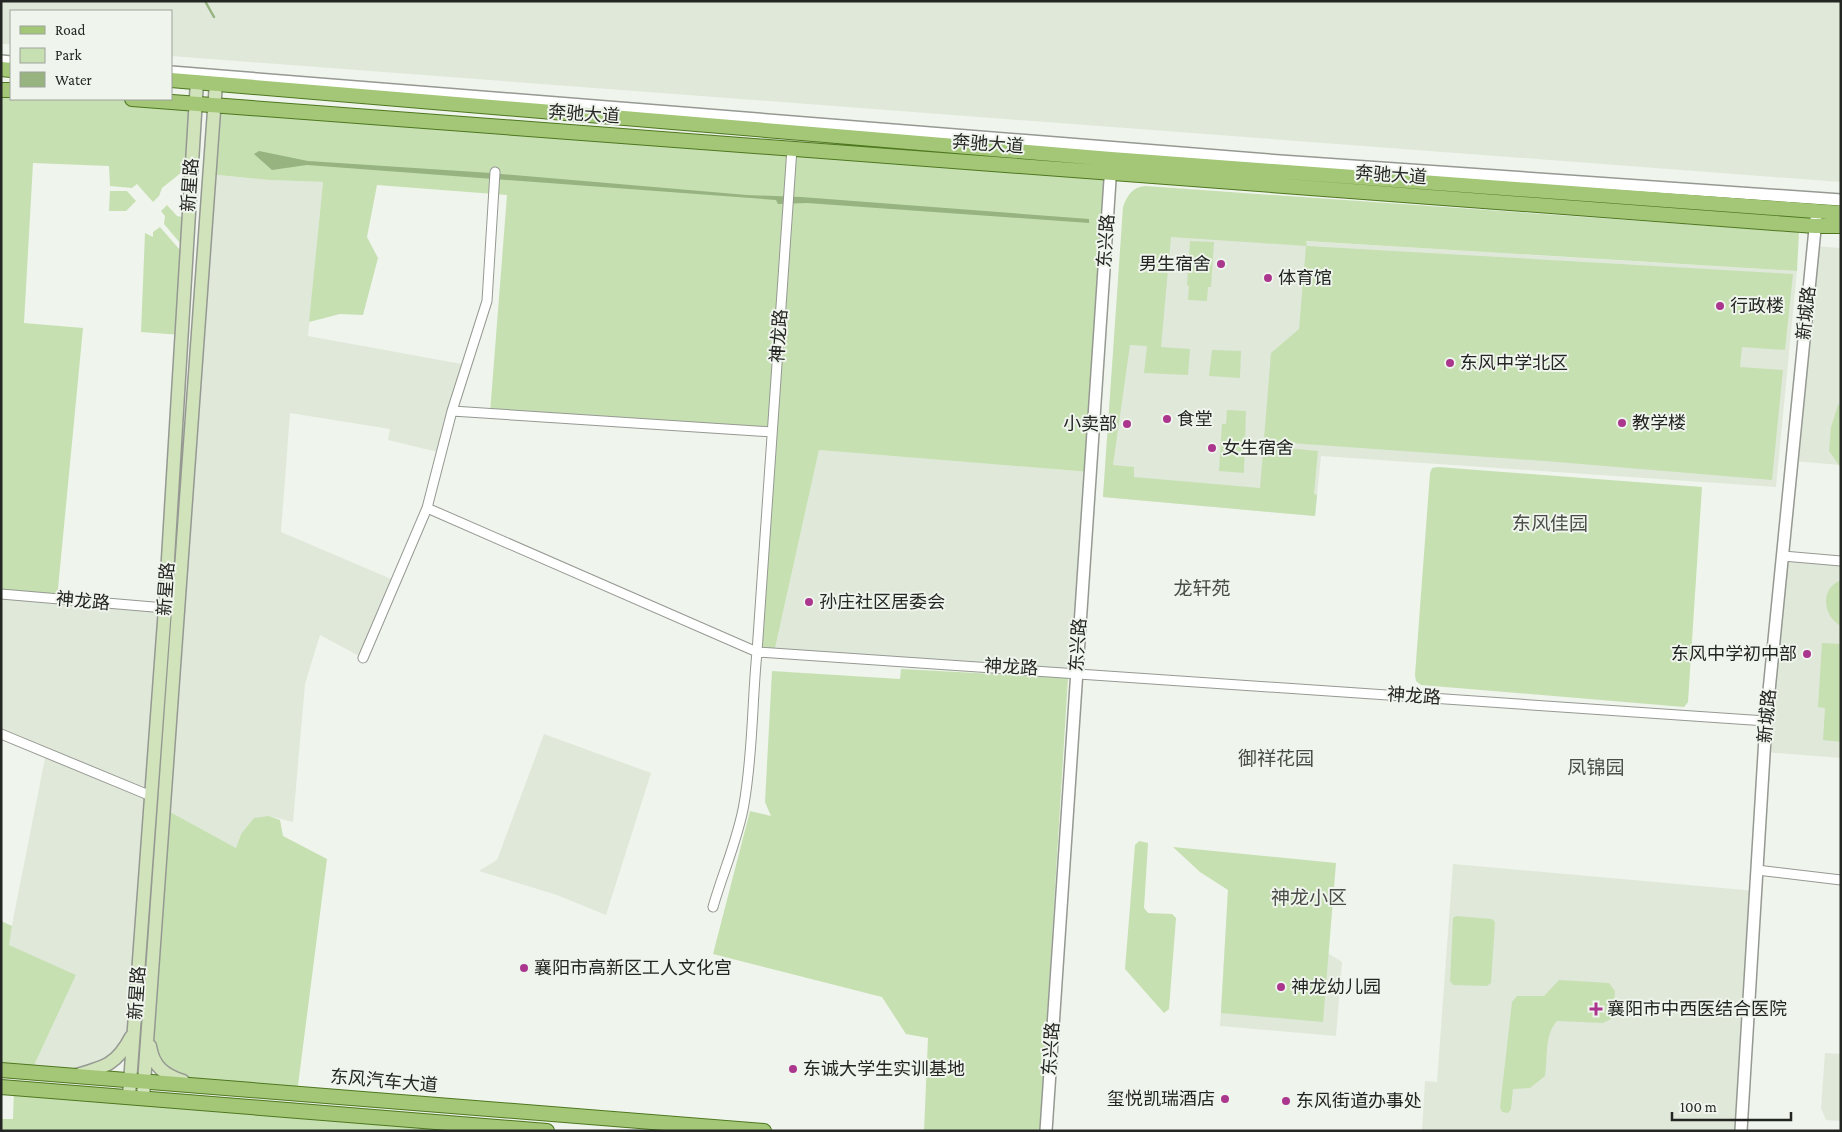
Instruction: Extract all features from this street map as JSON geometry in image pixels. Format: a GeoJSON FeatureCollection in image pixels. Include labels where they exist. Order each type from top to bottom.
{"type":"FeatureCollection","features":[{"type":"Feature","properties":{"kind":"main road","name":"奔驰大道"},"geometry":{"type":"LineString","coordinates":[[172,80],[224,81],[1111,166],[1204,161],[1774,202],[1816,219],[1841,226]]}},
{"type":"Feature","properties":{"kind":"main road","name":"新星路"},"geometry":{"type":"LineString","coordinates":[[136,1097],[137,1080],[134,1033],[165,608],[197,81]]}},
{"type":"Feature","properties":{"kind":"main road","name":"新星路"},"geometry":{"type":"LineString","coordinates":[[137,1080],[147,1034],[213,105],[224,81]]}},
{"type":"Feature","properties":{"kind":"main road","name":"奔驰大道"},"geometry":{"type":"LineString","coordinates":[[148,100],[792,148],[1111,166],[1816,219],[1841,213]]}},
{"type":"Feature","properties":{"kind":"main road"},"geometry":{"type":"LineString","coordinates":[[76,1075],[108,1066],[124,1052],[134,1033]]}},
{"type":"Feature","properties":{"kind":"main road"},"geometry":{"type":"LineString","coordinates":[[147,1034],[152,1058],[166,1076],[192,1084]]}},
{"type":"Feature","properties":{"kind":"main road","name":"东风汽车大道"},"geometry":{"type":"LineString","coordinates":[[1,1070],[764,1131]]}},
{"type":"Feature","properties":{"kind":"main road","name":"东风汽车大道"},"geometry":{"type":"LineString","coordinates":[[1,1087],[546,1131]]}},
{"type":"Feature","properties":{"kind":"street"},"geometry":{"type":"LineString","coordinates":[[172,72],[224,81],[1204,161]]}},
{"type":"Feature","properties":{"kind":"street","name":"神龙路"},"geometry":{"type":"LineString","coordinates":[[792,148],[757,652],[1077,671],[1198,682],[1302,687],[1766,721]]}},
{"type":"Feature","properties":{"kind":"street","name":"东兴路"},"geometry":{"type":"LineString","coordinates":[[1046,1131],[1111,166]]}},
{"type":"Feature","properties":{"kind":"street"},"geometry":{"type":"LineString","coordinates":[[363,658],[427,508],[452,411],[487,301],[495,172]]}},
{"type":"Feature","properties":{"kind":"street"},"geometry":{"type":"LineString","coordinates":[[1774,202],[1841,200]]}},
{"type":"Feature","properties":{"kind":"street","name":"新城路"},"geometry":{"type":"LineString","coordinates":[[1741,1131],[1766,721],[1816,219]]}},
{"type":"Feature","properties":{"kind":"street"},"geometry":{"type":"LineString","coordinates":[[452,411],[772,432]]}},
{"type":"Feature","properties":{"kind":"street"},"geometry":{"type":"LineString","coordinates":[[427,508],[757,652],[753,692],[753,727],[744,805],[712,906]]}},
{"type":"Feature","properties":{"kind":"street"},"geometry":{"type":"LineString","coordinates":[[1783,556],[1841,561]]}},
{"type":"Feature","properties":{"kind":"street","name":"神龙路"},"geometry":{"type":"LineString","coordinates":[[1,594],[165,608]]}},
{"type":"Feature","properties":{"kind":"street"},"geometry":{"type":"LineString","coordinates":[[1,734],[151,796]]}},
{"type":"Feature","properties":{"kind":"street"},"geometry":{"type":"LineString","coordinates":[[1757,870],[1841,880]]}},
{"type":"Feature","properties":{"kind":"shaded area"},"geometry":{"type":"Polygon","coordinates":[[[1,1],[1841,1],[1841,182],[172,56],[172,10],[10,10],[10,44],[1,44],[1,1]]]}},
{"type":"Feature","properties":{"kind":"shaded area"},"geometry":{"type":"Polygon","coordinates":[[[208,174],[269,180],[323,182],[308,336],[467,365],[442,453],[388,440],[390,429],[290,413],[281,532],[396,581],[363,658],[320,635],[305,684],[293,822],[269,816],[241,834],[236,848],[163,808],[208,174]]]}},
{"type":"Feature","properties":{"kind":"shaded area","name":"东风中学北区"},"geometry":{"type":"Polygon","coordinates":[[[1122,230],[1797,271],[1776,487],[1321,456],[1315,516],[1103,497],[1122,230]]]}},
{"type":"Feature","properties":{"kind":"shaded area"},"geometry":{"type":"Polygon","coordinates":[[[1813,246],[1841,248],[1841,465],[1792,461],[1813,246]]]}},
{"type":"Feature","properties":{"kind":"shaded area"},"geometry":{"type":"Polygon","coordinates":[[[819,450],[1090,472],[1077,671],[775,649],[819,450]]]}},
{"type":"Feature","properties":{"kind":"shaded area","name":"东风中学初中部"},"geometry":{"type":"Polygon","coordinates":[[[1783,556],[1841,561],[1841,758],[1764,752],[1783,556]]]}},
{"type":"Feature","properties":{"kind":"shaded area"},"geometry":{"type":"Polygon","coordinates":[[[1,594],[165,608],[134,1033],[124,1052],[76,1075],[31,1072],[76,975],[8,945],[46,753],[1,734],[1,594]]]}},
{"type":"Feature","properties":{"kind":"shaded area"},"geometry":{"type":"Polygon","coordinates":[[[544,734],[651,773],[606,915],[557,895],[479,871],[497,860],[544,734]]]}},
{"type":"Feature","properties":{"kind":"shaded area","name":"襄阳市中西医结合医院"},"geometry":{"type":"Polygon","coordinates":[[[1453,864],[1756,891],[1741,1131],[1422,1131],[1425,1081],[1437,1082],[1453,864]]]}},
{"type":"Feature","properties":{"kind":"shaded area","name":"神龙幼儿园"},"geometry":{"type":"Polygon","coordinates":[[[1228,890],[1342,962],[1336,1036],[1220,1026],[1228,890]]]}},
{"type":"Feature","properties":{"kind":"shaded area"},"geometry":{"type":"Polygon","coordinates":[[[1825,1053],[1841,1054],[1841,1121],[1826,1120],[1821,1108],[1825,1053]]]}},
{"type":"Feature","properties":{"kind":"green space"},"geometry":{"type":"Polygon","coordinates":[[[1,90],[10,90],[10,100],[148,100],[195,103],[192,164],[162,188],[159,196],[153,202],[137,184],[132,188],[110,186],[109,166],[33,163],[24,323],[83,328],[57,599],[1,594],[1,90]]]}},
{"type":"Feature","properties":{"kind":"green space"},"geometry":{"type":"Polygon","coordinates":[[[213,105],[1110,172],[1090,472],[819,450],[774,653],[757,652],[772,432],[490,413],[507,195],[377,185],[367,237],[378,258],[363,315],[340,314],[309,322],[323,182],[269,180],[208,174],[213,105]]]}},
{"type":"Feature","properties":{"kind":"green space","name":"东风中学北区"},"geometry":{"type":"Polygon","coordinates":[[[1140,187],[1799,232],[1797,271],[1306,241],[1307,246],[1793,274],[1785,350],[1742,347],[1740,367],[1783,370],[1772,480],[1545,461],[1276,442],[1276,447],[1318,451],[1314,494],[1317,495],[1315,516],[1103,497],[1123,207],[1131,193],[1140,187]],[[1171,237],[1161,347],[1190,349],[1188,375],[1144,373],[1147,346],[1130,345],[1113,465],[1134,467],[1134,477],[1260,488],[1271,353],[1299,329],[1306,246],[1171,237]]]}},
{"type":"Feature","properties":{"kind":"green space"},"geometry":{"type":"Polygon","coordinates":[[[110,191],[127,191],[136,201],[126,211],[109,211],[110,191]]]}},
{"type":"Feature","properties":{"kind":"green space"},"geometry":{"type":"Polygon","coordinates":[[[167,205],[177,216],[188,218],[186,250],[164,224],[165,216],[161,211],[167,205]]]}},
{"type":"Feature","properties":{"kind":"green space"},"geometry":{"type":"Polygon","coordinates":[[[160,227],[186,257],[181,335],[141,332],[145,233],[153,237],[153,232],[160,227]]]}},
{"type":"Feature","properties":{"kind":"green space"},"geometry":{"type":"Polygon","coordinates":[[[1190,241],[1214,242],[1211,287],[1208,287],[1207,301],[1188,300],[1189,286],[1187,285],[1190,241]]]}},
{"type":"Feature","properties":{"kind":"green space"},"geometry":{"type":"Polygon","coordinates":[[[1212,350],[1241,351],[1240,378],[1209,376],[1212,350]]]}},
{"type":"Feature","properties":{"kind":"green space"},"geometry":{"type":"Polygon","coordinates":[[[1841,404],[1841,468],[1829,451],[1831,427],[1838,405],[1841,404]]]}},
{"type":"Feature","properties":{"kind":"green space"},"geometry":{"type":"Polygon","coordinates":[[[1227,410],[1246,411],[1244,473],[1219,471],[1222,424],[1226,424],[1227,410]]]}},
{"type":"Feature","properties":{"kind":"green space"},"geometry":{"type":"Polygon","coordinates":[[[1432,468],[1702,487],[1688,702],[1684,707],[1421,685],[1416,681],[1430,473],[1432,468]]]}},
{"type":"Feature","properties":{"kind":"green space"},"geometry":{"type":"Polygon","coordinates":[[[1841,580],[1841,626],[1830,616],[1826,602],[1829,589],[1841,580]]]}},
{"type":"Feature","properties":{"kind":"green space"},"geometry":{"type":"Polygon","coordinates":[[[1822,643],[1841,644],[1841,742],[1823,740],[1825,708],[1818,707],[1822,643]]]}},
{"type":"Feature","properties":{"kind":"green space"},"geometry":{"type":"Polygon","coordinates":[[[901,669],[1068,678],[1040,1131],[924,1131],[928,1038],[906,1034],[882,997],[713,954],[750,811],[771,816],[765,802],[772,671],[900,679],[901,669]]]}},
{"type":"Feature","properties":{"kind":"green space"},"geometry":{"type":"Polygon","coordinates":[[[163,808],[236,848],[241,834],[254,818],[269,816],[280,820],[283,836],[327,859],[297,1093],[167,1076],[147,1034],[163,808]]]}},
{"type":"Feature","properties":{"kind":"green space"},"geometry":{"type":"Polygon","coordinates":[[[1139,841],[1148,843],[1144,908],[1148,913],[1172,914],[1176,918],[1169,1009],[1164,1013],[1125,969],[1135,845],[1139,841]]]}},
{"type":"Feature","properties":{"kind":"green space"},"geometry":{"type":"Polygon","coordinates":[[[1173,847],[1336,863],[1323,1022],[1221,1013],[1228,890],[1200,872],[1173,847]]]}},
{"type":"Feature","properties":{"kind":"green space"},"geometry":{"type":"Polygon","coordinates":[[[1456,916],[1492,919],[1495,922],[1491,983],[1487,986],[1453,985],[1450,981],[1453,918],[1456,916]]]}},
{"type":"Feature","properties":{"kind":"green space"},"geometry":{"type":"Polygon","coordinates":[[[1,921],[12,926],[9,945],[76,975],[31,1072],[1,1070],[1,921]]]}},
{"type":"Feature","properties":{"kind":"green space"},"geometry":{"type":"Polygon","coordinates":[[[1559,980],[1609,983],[1615,991],[1613,1018],[1603,1023],[1557,1021],[1548,1040],[1545,1076],[1530,1088],[1513,1089],[1511,1109],[1508,1113],[1502,1112],[1500,1107],[1512,1002],[1517,996],[1544,996],[1559,980]]]}},
{"type":"Feature","properties":{"kind":"green space"},"geometry":{"type":"Polygon","coordinates":[[[14,1088],[546,1131],[1,1131],[1,1119],[13,1119],[14,1088]]]}},
{"type":"Feature","properties":{"kind":"water"},"geometry":{"type":"Polygon","coordinates":[[[259,151],[308,161],[491,173],[747,195],[801,197],[1089,219],[1089,223],[807,203],[778,204],[776,200],[307,165],[272,170],[254,154],[259,151]]]}},
{"type":"Feature","properties":{"kind":"waterway"},"geometry":{"type":"LineString","coordinates":[[205,1],[214,17]]}},
{"type":"Feature","properties":{"kind":"place","name":"男生宿舍"},"geometry":{"type":"Point","coordinates":[1221,264]}},
{"type":"Feature","properties":{"kind":"place","name":"体育馆"},"geometry":{"type":"Point","coordinates":[1268,278]}},
{"type":"Feature","properties":{"kind":"place","name":"行政楼"},"geometry":{"type":"Point","coordinates":[1720,306]}},
{"type":"Feature","properties":{"kind":"place","name":"东风中学北区"},"geometry":{"type":"Point","coordinates":[1450,363]}},
{"type":"Feature","properties":{"kind":"place","name":"食堂"},"geometry":{"type":"Point","coordinates":[1167,419]}},
{"type":"Feature","properties":{"kind":"place","name":"教学楼"},"geometry":{"type":"Point","coordinates":[1622,423]}},
{"type":"Feature","properties":{"kind":"place","name":"小卖部"},"geometry":{"type":"Point","coordinates":[1127,424]}},
{"type":"Feature","properties":{"kind":"place","name":"女生宿舍"},"geometry":{"type":"Point","coordinates":[1212,448]}},
{"type":"Feature","properties":{"kind":"place","name":"孙庄社区居委会"},"geometry":{"type":"Point","coordinates":[809,602]}},
{"type":"Feature","properties":{"kind":"place","name":"东风中学初中部"},"geometry":{"type":"Point","coordinates":[1807,654]}},
{"type":"Feature","properties":{"kind":"place","name":"襄阳市高新区工人文化宫"},"geometry":{"type":"Point","coordinates":[524,968]}},
{"type":"Feature","properties":{"kind":"place","name":"神龙幼儿园"},"geometry":{"type":"Point","coordinates":[1281,987]}},
{"type":"Feature","properties":{"kind":"place","name":"襄阳市中西医结合医院"},"geometry":{"type":"Point","coordinates":[1596,1009]}},
{"type":"Feature","properties":{"kind":"place","name":"东诚大学生实训基地"},"geometry":{"type":"Point","coordinates":[793,1069]}},
{"type":"Feature","properties":{"kind":"place","name":"玺悦凯瑞酒店"},"geometry":{"type":"Point","coordinates":[1225,1099]}},
{"type":"Feature","properties":{"kind":"place","name":"东风街道办事处"},"geometry":{"type":"Point","coordinates":[1286,1101]}},
{"type":"Feature","properties":{"kind":"district","name":"东风佳园"},"geometry":{"type":"Point","coordinates":[1550,523]}},
{"type":"Feature","properties":{"kind":"district","name":"龙轩苑"},"geometry":{"type":"Point","coordinates":[1202,588]}},
{"type":"Feature","properties":{"kind":"district","name":"御祥花园"},"geometry":{"type":"Point","coordinates":[1276,758]}},
{"type":"Feature","properties":{"kind":"district","name":"凤锦园"},"geometry":{"type":"Point","coordinates":[1596,767]}},
{"type":"Feature","properties":{"kind":"district","name":"神龙小区"},"geometry":{"type":"Point","coordinates":[1309,897]}}]}
